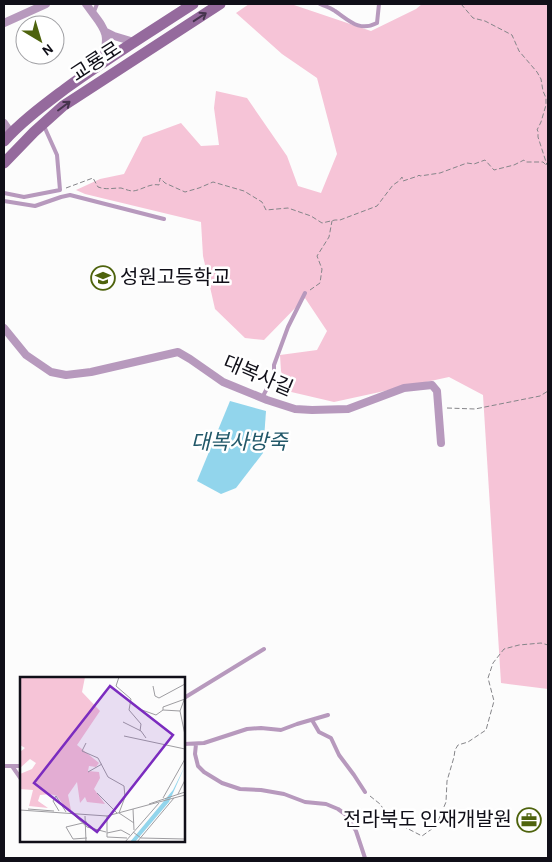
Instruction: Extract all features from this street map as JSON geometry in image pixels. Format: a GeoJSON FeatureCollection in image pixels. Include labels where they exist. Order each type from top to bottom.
{"type":"FeatureCollection","features":[{"type":"Feature","properties":{"kind":"street"},"geometry":{"type":"LineString","coordinates":[[4,23],[46,4]]}},
{"type":"Feature","properties":{"kind":"street"},"geometry":{"type":"LineString","coordinates":[[86,4],[106,32],[134,42]]}},
{"type":"Feature","properties":{"kind":"street","name":"교룡로"},"geometry":{"type":"LineString","coordinates":[[8,137],[45,104],[101,64],[193,4]]}},
{"type":"Feature","properties":{"kind":"street","name":"교룡로"},"geometry":{"type":"LineString","coordinates":[[4,163],[21,144],[63,106],[220,4]]}},
{"type":"Feature","properties":{"kind":"street"},"geometry":{"type":"LineString","coordinates":[[101,64],[106,50],[106,32]]}},
{"type":"Feature","properties":{"kind":"street"},"geometry":{"type":"LineString","coordinates":[[4,123],[8,137]]}},
{"type":"Feature","properties":{"kind":"street","name":"대복사길"},"geometry":{"type":"LineString","coordinates":[[4,328],[26,355],[50,372],[66,375],[92,372],[178,352],[223,382],[295,409],[348,409],[404,388],[432,385],[437,391],[441,442]]}},
{"type":"Feature","properties":{"kind":"lane"},"geometry":{"type":"LineString","coordinates":[[93,14],[97,4]]}},
{"type":"Feature","properties":{"kind":"lane"},"geometry":{"type":"LineString","coordinates":[[320,4],[327,5],[345,19],[360,27],[370,27],[378,23],[379,4]]}},
{"type":"Feature","properties":{"kind":"lane"},"geometry":{"type":"LineString","coordinates":[[4,193],[24,197],[60,190],[57,155],[43,124]]}},
{"type":"Feature","properties":{"kind":"lane"},"geometry":{"type":"LineString","coordinates":[[4,201],[35,206],[70,195],[164,219]]}},
{"type":"Feature","properties":{"kind":"lane"},"geometry":{"type":"LineString","coordinates":[[262,398],[274,375],[274,365],[288,327],[306,293]]}},
{"type":"Feature","properties":{"kind":"lane"},"geometry":{"type":"LineString","coordinates":[[185,697],[264,649]]}},
{"type":"Feature","properties":{"kind":"lane"},"geometry":{"type":"LineString","coordinates":[[185,744],[196,744],[247,729],[281,730],[328,715]]}},
{"type":"Feature","properties":{"kind":"lane"},"geometry":{"type":"LineString","coordinates":[[312,720],[319,732],[331,738],[339,755],[364,792]]}},
{"type":"Feature","properties":{"kind":"lane"},"geometry":{"type":"LineString","coordinates":[[196,744],[195,754],[198,766],[222,783],[240,788],[284,794],[305,802],[326,804],[345,814],[356,831],[365,858]]}},
{"type":"Feature","properties":{"kind":"lane"},"geometry":{"type":"LineString","coordinates":[[4,766],[20,766]]}},
{"type":"Feature","properties":{"kind":"lane"},"geometry":{"type":"LineString","coordinates":[[12,766],[20,778]]}},
{"type":"Feature","properties":{"kind":"path"},"geometry":{"type":"LineString","coordinates":[[462,4],[473,18],[485,21],[512,35],[519,51],[542,79],[546,105],[537,130],[548,166]]}},
{"type":"Feature","properties":{"kind":"path"},"geometry":{"type":"LineString","coordinates":[[60,190],[93,178],[98,187],[104,189],[124,188],[130,191],[154,184],[159,185],[160,178],[165,183],[185,192],[213,182],[244,191],[262,202],[266,210],[288,208],[311,216],[322,223],[340,220],[377,206],[393,185],[399,182],[402,177],[403,181],[419,175],[440,174],[467,163],[474,164],[486,160],[494,170],[514,165],[524,160],[526,162],[543,162],[548,166]]}},
{"type":"Feature","properties":{"kind":"path"},"geometry":{"type":"LineString","coordinates":[[306,293],[320,283],[322,268],[317,256],[329,237],[332,221]]}},
{"type":"Feature","properties":{"kind":"path"},"geometry":{"type":"LineString","coordinates":[[439,409],[475,409],[540,396],[548,391]]}},
{"type":"Feature","properties":{"kind":"path"},"geometry":{"type":"LineString","coordinates":[[364,792],[380,804],[391,820],[405,828],[422,836],[436,826],[446,802],[447,781],[455,750],[458,745],[468,742],[486,730],[494,701],[488,678],[493,663],[504,649],[541,643],[548,645]]}},
{"type":"Feature","properties":{"kind":"shaded area"},"geometry":{"type":"Polygon","coordinates":[[[249,4],[291,4],[371,31],[416,9],[422,4],[548,4],[548,689],[501,683],[483,395],[449,377],[334,402],[287,391],[281,371],[280,355],[317,350],[327,331],[305,298],[264,340],[245,338],[215,309],[203,256],[201,222],[85,194],[76,190],[100,179],[124,174],[143,137],[181,123],[201,146],[219,145],[214,108],[216,91],[247,98],[287,156],[298,186],[321,193],[337,154],[317,78],[282,54],[236,13],[249,4]]]}},
{"type":"Feature","properties":{"kind":"water","name":"대복사방죽"},"geometry":{"type":"Polygon","coordinates":[[[230,401],[266,411],[263,453],[236,488],[221,494],[197,481],[230,401]]]}},
{"type":"Feature","properties":{"kind":"place","name":"성원고등학교"},"geometry":{"type":"Point","coordinates":[103,278]}},
{"type":"Feature","properties":{"kind":"place","name":"전라북도 인재개발원"},"geometry":{"type":"Point","coordinates":[529,820]}}]}
